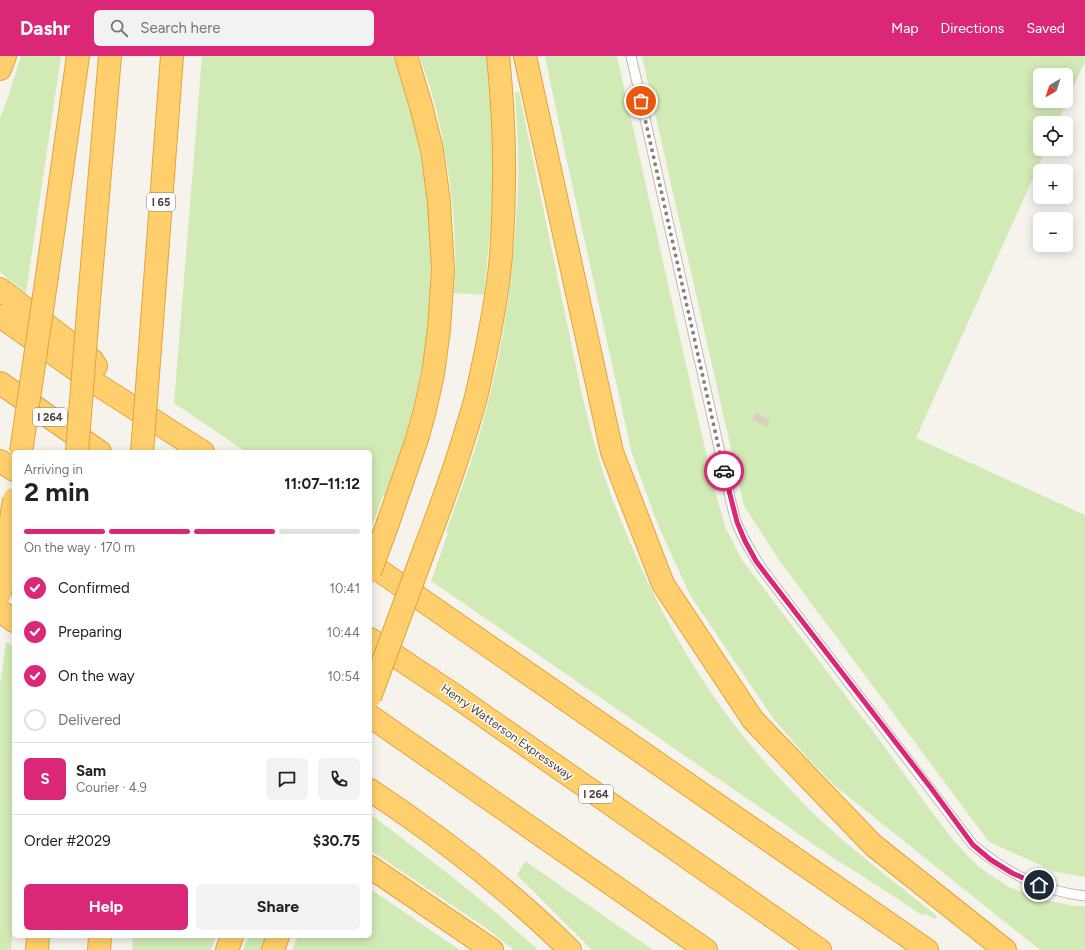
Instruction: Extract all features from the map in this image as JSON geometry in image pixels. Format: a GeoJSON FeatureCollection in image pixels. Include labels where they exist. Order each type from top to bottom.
{"type":"FeatureCollection","features":[{"type":"Feature","properties":{"kind":"highway"},"geometry":{"type":"LineString","coordinates":[[0,69],[4,56]]}},
{"type":"Feature","properties":{"kind":"highway"},"geometry":{"type":"LineString","coordinates":[[21,450],[78,56]]}},
{"type":"Feature","properties":{"kind":"highway"},"geometry":{"type":"LineString","coordinates":[[77,450],[110,56]]}},
{"type":"Feature","properties":{"kind":"highway","name":"I 65"},"geometry":{"type":"LineString","coordinates":[[142,450],[172,56]]}},
{"type":"Feature","properties":{"kind":"highway"},"geometry":{"type":"LineString","coordinates":[[372,567],[417,439],[425,410],[433,374],[439,329],[443,270],[439,202],[432,150],[406,56]]}},
{"type":"Feature","properties":{"kind":"highway"},"geometry":{"type":"LineString","coordinates":[[372,691],[454,472],[477,394],[495,304],[501,256],[504,200],[504,134],[498,56]]}},
{"type":"Feature","properties":{"kind":"highway"},"geometry":{"type":"LineString","coordinates":[[525,56],[612,452],[663,584],[753,720],[873,845],[1005,950]]}},
{"type":"Feature","properties":{"kind":"highway"},"geometry":{"type":"LineString","coordinates":[[0,289],[92,360],[131,406]]}},
{"type":"Feature","properties":{"kind":"highway"},"geometry":{"type":"LineString","coordinates":[[0,316],[95,383],[200,450]]}},
{"type":"Feature","properties":{"kind":"highway","name":"I 264"},"geometry":{"type":"LineString","coordinates":[[0,383],[97,450]]}},
{"type":"Feature","properties":{"kind":"highway"},"geometry":{"type":"LineString","coordinates":[[0,461],[12,469]]}},
{"type":"Feature","properties":{"kind":"highway"},"geometry":{"type":"LineString","coordinates":[[0,594],[12,513]]}},
{"type":"Feature","properties":{"kind":"highway"},"geometry":{"type":"LineString","coordinates":[[0,543],[12,551]]}},
{"type":"Feature","properties":{"kind":"highway"},"geometry":{"type":"LineString","coordinates":[[372,565],[927,950]]}},
{"type":"Feature","properties":{"kind":"highway"},"geometry":{"type":"LineString","coordinates":[[0,611],[12,620]]}},
{"type":"Feature","properties":{"kind":"highway","name":"Henry Watterson Expressway"},"geometry":{"type":"LineString","coordinates":[[372,640],[454,695],[820,950]]}},
{"type":"Feature","properties":{"kind":"highway"},"geometry":{"type":"LineString","coordinates":[[372,717],[706,950]]}},
{"type":"Feature","properties":{"kind":"highway"},"geometry":{"type":"LineString","coordinates":[[372,791],[418,823],[475,866],[570,950]]}},
{"type":"Feature","properties":{"kind":"highway"},"geometry":{"type":"LineString","coordinates":[[372,868],[492,950]]}},
{"type":"Feature","properties":{"kind":"highway"},"geometry":{"type":"LineString","coordinates":[[37,950],[38,938]]}},
{"type":"Feature","properties":{"kind":"highway"},"geometry":{"type":"LineString","coordinates":[[99,950],[100,938]]}},
{"type":"Feature","properties":{"kind":"highway"},"geometry":{"type":"LineString","coordinates":[[227,950],[231,938]]}},
{"type":"Feature","properties":{"kind":"highway"},"geometry":{"type":"LineString","coordinates":[[273,950],[277,938]]}},
{"type":"Feature","properties":{"kind":"lane"},"geometry":{"type":"LineString","coordinates":[[631,56],[726,479],[737,522],[745,541],[756,561],[765,573],[931,788],[973,845],[991,860],[1019,876],[1039,885],[1070,894],[1085,896]]}},
{"type":"Feature","properties":{"kind":"green space"},"geometry":{"type":"Polygon","coordinates":[[[21,56],[61,56],[26,293],[0,272],[0,118],[21,56]]]}},
{"type":"Feature","properties":{"kind":"green space"},"geometry":{"type":"Polygon","coordinates":[[[202,56],[393,56],[407,97],[425,181],[431,267],[429,310],[424,353],[416,395],[386,496],[383,496],[372,526],[372,450],[243,450],[174,403],[202,56]]]}},
{"type":"Feature","properties":{"kind":"green space"},"geometry":{"type":"Polygon","coordinates":[[[419,56],[486,56],[491,103],[493,201],[484,295],[454,293],[455,238],[449,177],[438,116],[430,86],[419,56]]]}},
{"type":"Feature","properties":{"kind":"green space"},"geometry":{"type":"Polygon","coordinates":[[[545,56],[617,56],[715,492],[726,529],[742,560],[881,742],[931,811],[967,855],[980,868],[1009,887],[1040,899],[1074,906],[1085,906],[1085,950],[1040,950],[835,786],[802,752],[772,717],[690,595],[658,525],[632,454],[545,56]]]}},
{"type":"Feature","properties":{"kind":"green space"},"geometry":{"type":"Polygon","coordinates":[[[642,56],[1085,56],[1085,61],[1073,88],[1073,68],[1033,68],[1033,108],[1064,108],[1060,116],[1033,116],[1033,156],[1043,156],[1039,164],[1033,164],[1033,178],[916,438],[1085,515],[1085,877],[1056,872],[989,842],[779,560],[744,506],[642,56]]]}},
{"type":"Feature","properties":{"kind":"green space"},"geometry":{"type":"Polygon","coordinates":[[[519,92],[588,421],[616,509],[647,581],[661,609],[691,662],[725,713],[770,767],[806,806],[829,828],[937,916],[935,919],[924,913],[923,915],[920,914],[832,857],[431,581],[481,429],[502,338],[514,246],[518,184],[515,93],[519,92]]]}},
{"type":"Feature","properties":{"kind":"green space"},"geometry":{"type":"Polygon","coordinates":[[[6,642],[12,646],[11,950],[0,950],[0,685],[6,642]]]}},
{"type":"Feature","properties":{"kind":"green space"},"geometry":{"type":"Polygon","coordinates":[[[372,816],[476,897],[538,950],[514,950],[486,928],[372,851],[372,816]]]}},
{"type":"Feature","properties":{"kind":"green space"},"geometry":{"type":"Polygon","coordinates":[[[525,861],[653,950],[592,950],[517,875],[525,861]]]}},
{"type":"Feature","properties":{"kind":"green space"},"geometry":{"type":"Polygon","coordinates":[[[372,890],[460,950],[292,950],[297,938],[372,938],[372,890]]]}},
{"type":"Feature","properties":{"kind":"green space"},"geometry":{"type":"Polygon","coordinates":[[[133,938],[215,938],[211,950],[132,950],[133,938]]]}},
{"type":"Feature","properties":{"kind":"green space"},"geometry":{"type":"Polygon","coordinates":[[[248,938],[268,938],[263,950],[243,950],[248,938]]]}},
{"type":"Feature","properties":{"kind":"building"},"geometry":{"type":"Polygon","coordinates":[[[756,413],[770,420],[767,427],[752,420],[756,413]]]}},
{"type":"Feature","properties":{"kind":"way so far"},"geometry":{"type":"LineString","coordinates":[[641,101],[724,471]]}},
{"type":"Feature","properties":{"kind":"route"},"geometry":{"type":"LineString","coordinates":[[724,471],[737,522],[745,541],[756,561],[765,573],[931,788],[973,845],[991,860],[1012,873],[1039,885]]}}]}
